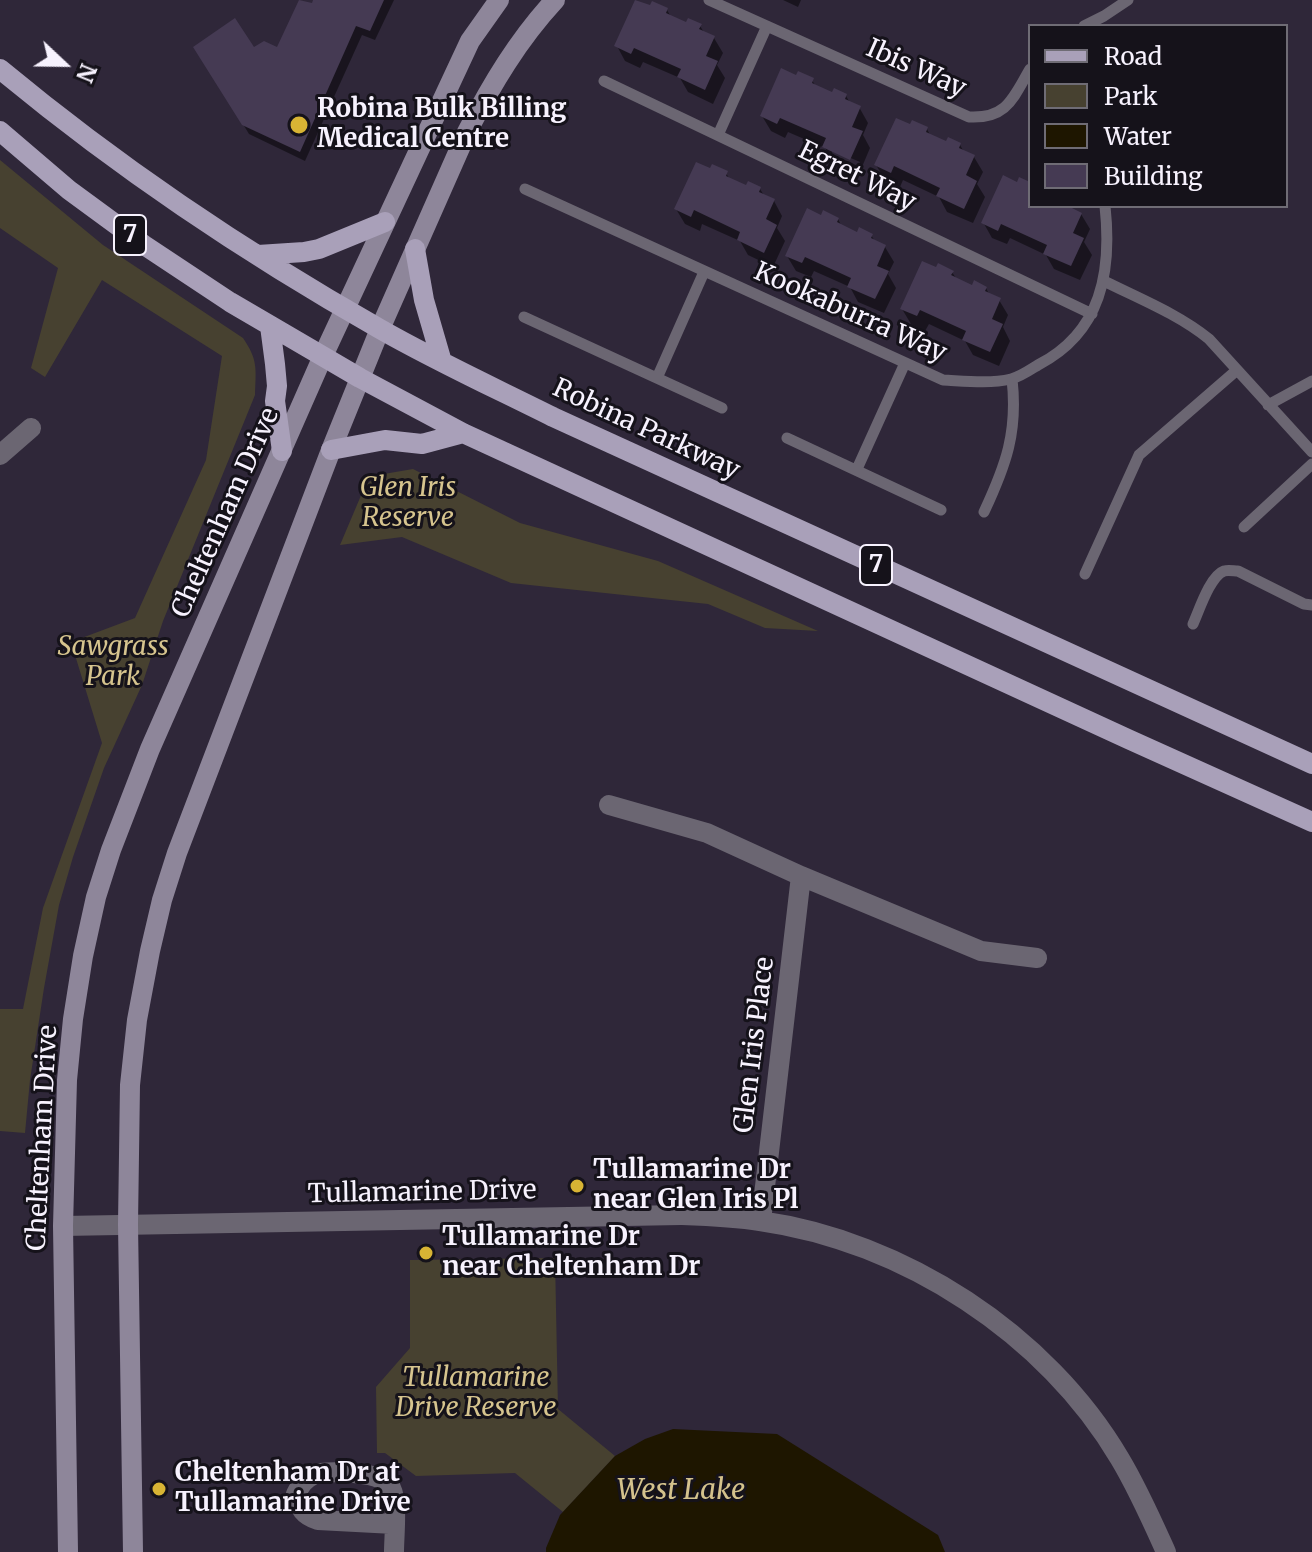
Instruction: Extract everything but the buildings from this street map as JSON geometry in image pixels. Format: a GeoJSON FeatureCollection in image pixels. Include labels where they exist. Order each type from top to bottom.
{"type":"FeatureCollection","features":[{"type":"Feature","properties":{"kind":"main road","name":"Cheltenham Drive"},"geometry":{"type":"LineString","coordinates":[[68,1552],[63,1226],[67,1080],[73,1019],[96,897],[150,749],[323,356],[470,41],[499,0]]}},
{"type":"Feature","properties":{"kind":"main road"},"geometry":{"type":"LineString","coordinates":[[133,1552],[128,1224],[130,1085],[137,1020],[162,900],[207,771],[380,329],[467,132],[519,42],[555,0]]}},
{"type":"Feature","properties":{"kind":"main road","name":"Robina Parkway"},"geometry":{"type":"LineString","coordinates":[[0,69],[117,161],[258,255],[380,329],[442,362],[553,417],[1312,764]]}},
{"type":"Feature","properties":{"kind":"main road","name":"7"},"geometry":{"type":"LineString","coordinates":[[0,131],[69,190],[144,245],[270,326],[463,433],[1312,822]]}},
{"type":"Feature","properties":{"kind":"main road"},"geometry":{"type":"LineString","coordinates":[[258,255],[319,249],[385,222]]}},
{"type":"Feature","properties":{"kind":"main road"},"geometry":{"type":"LineString","coordinates":[[415,249],[426,311],[442,362]]}},
{"type":"Feature","properties":{"kind":"main road"},"geometry":{"type":"LineString","coordinates":[[270,326],[282,451]]}},
{"type":"Feature","properties":{"kind":"main road"},"geometry":{"type":"LineString","coordinates":[[331,450],[385,440],[422,444],[463,433]]}},
{"type":"Feature","properties":{"kind":"street"},"geometry":{"type":"LineString","coordinates":[[0,455],[31,428]]}},
{"type":"Feature","properties":{"kind":"street"},"geometry":{"type":"LineString","coordinates":[[609,805],[707,833],[981,951],[1037,958]]}},
{"type":"Feature","properties":{"kind":"street","name":"Glen Iris Place"},"geometry":{"type":"LineString","coordinates":[[761,1221],[801,876]]}},
{"type":"Feature","properties":{"kind":"street","name":"Tullamarine Drive"},"geometry":{"type":"LineString","coordinates":[[63,1226],[681,1215],[761,1221],[809,1231],[889,1258],[965,1300],[1052,1371],[1088,1412],[1120,1458],[1166,1552]]}},
{"type":"Feature","properties":{"kind":"street"},"geometry":{"type":"LineString","coordinates":[[394,1524],[318,1520],[306,1516],[296,1494],[303,1482],[314,1475],[327,1473],[377,1477],[385,1481],[394,1497],[394,1524],[394,1552]]}},
{"type":"Feature","properties":{"kind":"lane","name":"Ibis Way"},"geometry":{"type":"LineString","coordinates":[[709,0],[969,117],[986,118],[1003,110],[1028,72]]}},
{"type":"Feature","properties":{"kind":"lane"},"geometry":{"type":"LineString","coordinates":[[1088,24],[1128,0]]}},
{"type":"Feature","properties":{"kind":"lane"},"geometry":{"type":"LineString","coordinates":[[718,135],[767,26]]}},
{"type":"Feature","properties":{"kind":"lane","name":"Egret Way"},"geometry":{"type":"LineString","coordinates":[[604,81],[1092,314]]}},
{"type":"Feature","properties":{"kind":"lane"},"geometry":{"type":"LineString","coordinates":[[1017,91],[1028,97]]}},
{"type":"Feature","properties":{"kind":"lane","name":"Kookaburra Way"},"geometry":{"type":"LineString","coordinates":[[525,189],[943,380],[1012,379],[1050,359],[1073,339],[1092,314],[1104,281],[1108,239],[1105,208]]}},
{"type":"Feature","properties":{"kind":"lane"},"geometry":{"type":"LineString","coordinates":[[657,378],[704,272]]}},
{"type":"Feature","properties":{"kind":"lane"},"geometry":{"type":"LineString","coordinates":[[1104,281],[1194,326],[1312,452]]}},
{"type":"Feature","properties":{"kind":"lane"},"geometry":{"type":"LineString","coordinates":[[524,317],[722,408]]}},
{"type":"Feature","properties":{"kind":"lane"},"geometry":{"type":"LineString","coordinates":[[857,469],[905,363]]}},
{"type":"Feature","properties":{"kind":"lane"},"geometry":{"type":"LineString","coordinates":[[1085,574],[1139,455],[1237,370]]}},
{"type":"Feature","properties":{"kind":"lane"},"geometry":{"type":"LineString","coordinates":[[984,512],[1002,474],[1014,427],[1012,379]]}},
{"type":"Feature","properties":{"kind":"lane"},"geometry":{"type":"LineString","coordinates":[[1268,405],[1312,381]]}},
{"type":"Feature","properties":{"kind":"lane"},"geometry":{"type":"LineString","coordinates":[[787,438],[941,510]]}},
{"type":"Feature","properties":{"kind":"lane"},"geometry":{"type":"LineString","coordinates":[[1244,527],[1312,464]]}},
{"type":"Feature","properties":{"kind":"lane"},"geometry":{"type":"LineString","coordinates":[[1193,624],[1212,583],[1226,570],[1238,571],[1304,604],[1312,605]]}},
{"type":"Feature","properties":{"kind":"green space","name":"Sawgrass Park"},"geometry":{"type":"Polygon","coordinates":[[[0,160],[103,245],[243,338],[254,359],[256,371],[255,395],[163,621],[142,685],[104,768],[73,857],[59,905],[44,988],[25,1133],[0,1131],[0,1009],[23,1009],[43,908],[102,743],[71,642],[135,618],[206,460],[222,356],[102,280],[45,377],[31,368],[58,268],[0,228],[0,160]]]}},
{"type":"Feature","properties":{"kind":"green space","name":"Glen Iris Reserve"},"geometry":{"type":"Polygon","coordinates":[[[413,469],[520,523],[658,561],[818,631],[765,628],[708,604],[511,583],[402,537],[340,545],[365,486],[378,475],[413,469]]]}},
{"type":"Feature","properties":{"kind":"green space","name":"Tullamarine Drive Reserve"},"geometry":{"type":"Polygon","coordinates":[[[555,1258],[558,1409],[615,1456],[563,1512],[515,1473],[416,1476],[385,1453],[377,1453],[376,1387],[410,1348],[410,1260],[555,1258]]]}},
{"type":"Feature","properties":{"kind":"water","name":"West Lake"},"geometry":{"type":"Polygon","coordinates":[[[673,1429],[777,1434],[938,1535],[945,1552],[546,1552],[560,1515],[615,1456],[645,1439],[673,1429]]]}},
{"type":"Feature","properties":{"kind":"place","name":"Robina Bulk Billing Medical Centre"},"geometry":{"type":"Point","coordinates":[299,125]}},
{"type":"Feature","properties":{"kind":"place","name":"Tullamarine Dr near Glen Iris Pl"},"geometry":{"type":"Point","coordinates":[577,1186]}},
{"type":"Feature","properties":{"kind":"place","name":"Tullamarine Dr near Cheltenham Dr"},"geometry":{"type":"Point","coordinates":[426,1253]}},
{"type":"Feature","properties":{"kind":"place","name":"Cheltenham Dr at Tullamarine Drive"},"geometry":{"type":"Point","coordinates":[159,1489]}}]}
